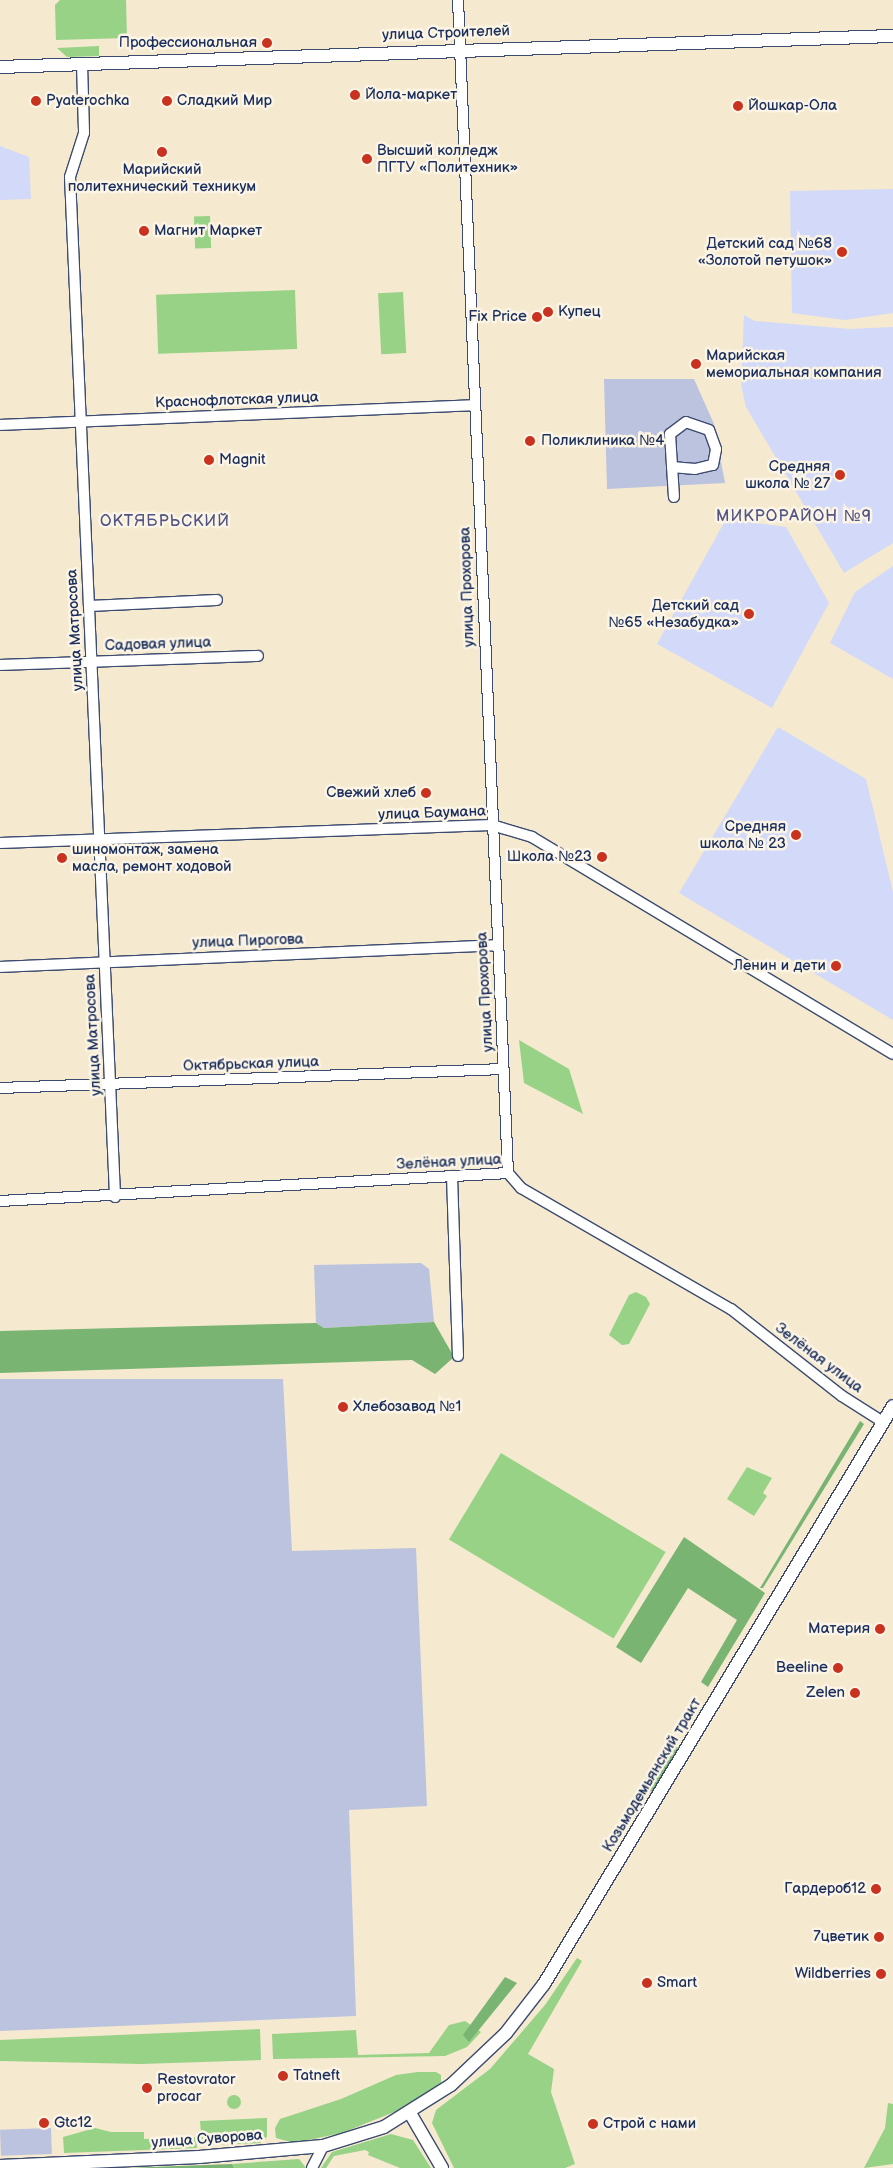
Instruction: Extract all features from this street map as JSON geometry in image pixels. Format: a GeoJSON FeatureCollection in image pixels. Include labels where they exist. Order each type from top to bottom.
{"type":"FeatureCollection","features":[{"type":"Feature","properties":{"kind":"main road","name":"улица Строителей"},"geometry":{"type":"LineString","coordinates":[[0,67],[460,49],[893,36]]}},
{"type":"Feature","properties":{"kind":"main road","name":"Козьмодемьянский тракт"},"geometry":{"type":"LineString","coordinates":[[410,2113],[438,2095],[480,2060],[534,1998],[893,1406]]}},
{"type":"Feature","properties":{"kind":"main road","name":"улица Суворова"},"geometry":{"type":"LineString","coordinates":[[0,2166],[199,2157],[323,2146],[357,2137],[410,2113]]}},
{"type":"Feature","properties":{"kind":"main road"},"geometry":{"type":"LineString","coordinates":[[410,2113],[442,2168]]}},
{"type":"Feature","properties":{"kind":"street","name":"улица Прохорова"},"geometry":{"type":"LineString","coordinates":[[458,0],[508,1173]]}},
{"type":"Feature","properties":{"kind":"street","name":"улица Матросова"},"geometry":{"type":"LineString","coordinates":[[82,64],[84,133],[70,177],[116,1197]]}},
{"type":"Feature","properties":{"kind":"street","name":"Краснофлотская улица"},"geometry":{"type":"LineString","coordinates":[[0,425],[474,406]]}},
{"type":"Feature","properties":{"kind":"street"},"geometry":{"type":"LineString","coordinates":[[672,467],[695,469],[714,465],[716,449],[709,430],[686,422],[670,434],[672,467],[674,497]]}},
{"type":"Feature","properties":{"kind":"street"},"geometry":{"type":"LineString","coordinates":[[89,606],[216,600]]}},
{"type":"Feature","properties":{"kind":"street","name":"Садовая улица"},"geometry":{"type":"LineString","coordinates":[[0,665],[258,656]]}},
{"type":"Feature","properties":{"kind":"street","name":"улица Баумана"},"geometry":{"type":"LineString","coordinates":[[0,843],[492,825],[532,837],[893,1054]]}},
{"type":"Feature","properties":{"kind":"street","name":"улица Пирогова"},"geometry":{"type":"LineString","coordinates":[[0,966],[497,945]]}},
{"type":"Feature","properties":{"kind":"street","name":"Октябрьская улица"},"geometry":{"type":"LineString","coordinates":[[0,1088],[503,1069]]}},
{"type":"Feature","properties":{"kind":"street","name":"Зелёная улица"},"geometry":{"type":"LineString","coordinates":[[0,1201],[116,1197],[508,1173],[521,1188],[731,1310],[842,1396],[883,1422]]}},
{"type":"Feature","properties":{"kind":"street"},"geometry":{"type":"LineString","coordinates":[[452,1176],[458,1356]]}},
{"type":"Feature","properties":{"kind":"street"},"geometry":{"type":"LineString","coordinates":[[312,2168],[323,2146]]}},
{"type":"Feature","properties":{"kind":"shaded area"},"geometry":{"type":"Polygon","coordinates":[[[0,146],[29,157],[31,199],[0,200],[0,146]]]}},
{"type":"Feature","properties":{"kind":"shaded area","name":"Детский сад №68 «Золотой петушок»"},"geometry":{"type":"Polygon","coordinates":[[[893,189],[893,313],[845,320],[792,313],[790,191],[893,189]]]}},
{"type":"Feature","properties":{"kind":"shaded area","name":"Средняя школа № 27"},"geometry":{"type":"Polygon","coordinates":[[[744,315],[755,321],[850,329],[893,327],[893,543],[844,573],[746,407],[741,385],[744,315]]]}},
{"type":"Feature","properties":{"kind":"shaded area"},"geometry":{"type":"Polygon","coordinates":[[[604,379],[694,379],[714,424],[725,483],[607,489],[604,379]]]}},
{"type":"Feature","properties":{"kind":"shaded area","name":"Детский сад №65 «Незабудка»"},"geometry":{"type":"Polygon","coordinates":[[[726,519],[786,527],[829,603],[772,708],[657,644],[726,519]]]}},
{"type":"Feature","properties":{"kind":"shaded area"},"geometry":{"type":"Polygon","coordinates":[[[893,566],[893,679],[830,643],[855,592],[893,566]]]}},
{"type":"Feature","properties":{"kind":"shaded area","name":"Средняя школа № 23"},"geometry":{"type":"Polygon","coordinates":[[[778,727],[866,779],[893,892],[893,1020],[679,893],[778,727]]]}},
{"type":"Feature","properties":{"kind":"shaded area"},"geometry":{"type":"Polygon","coordinates":[[[421,1263],[429,1269],[434,1322],[324,1328],[316,1323],[314,1265],[421,1263]]]}},
{"type":"Feature","properties":{"kind":"shaded area"},"geometry":{"type":"Polygon","coordinates":[[[0,1379],[283,1379],[292,1551],[416,1548],[427,1806],[349,1810],[356,2016],[0,2031],[0,1379]]]}},
{"type":"Feature","properties":{"kind":"shaded area"},"geometry":{"type":"Polygon","coordinates":[[[51,2128],[52,2154],[1,2156],[0,2130],[51,2128]]]}},
{"type":"Feature","properties":{"kind":"green space"},"geometry":{"type":"Polygon","coordinates":[[[60,0],[126,0],[127,38],[56,40],[55,5],[60,0]]]}},
{"type":"Feature","properties":{"kind":"green space"},"geometry":{"type":"Polygon","coordinates":[[[99,46],[99,56],[67,57],[57,48],[99,46]]]}},
{"type":"Feature","properties":{"kind":"green space"},"geometry":{"type":"Polygon","coordinates":[[[210,216],[211,248],[195,249],[194,217],[210,216]]]}},
{"type":"Feature","properties":{"kind":"green space"},"geometry":{"type":"Polygon","coordinates":[[[295,290],[297,349],[158,354],[156,295],[295,290]]]}},
{"type":"Feature","properties":{"kind":"green space"},"geometry":{"type":"Polygon","coordinates":[[[403,292],[406,353],[381,354],[378,293],[403,292]]]}},
{"type":"Feature","properties":{"kind":"green space"},"geometry":{"type":"Polygon","coordinates":[[[519,1040],[569,1069],[583,1114],[524,1083],[519,1040]]]}},
{"type":"Feature","properties":{"kind":"green space"},"geometry":{"type":"Polygon","coordinates":[[[636,1292],[646,1297],[650,1304],[629,1344],[622,1345],[609,1335],[629,1295],[636,1292]]]}},
{"type":"Feature","properties":{"kind":"green space"},"geometry":{"type":"Polygon","coordinates":[[[434,1322],[454,1357],[435,1374],[412,1360],[0,1373],[0,1331],[316,1323],[324,1328],[434,1322]]]}},
{"type":"Feature","properties":{"kind":"green space"},"geometry":{"type":"Polygon","coordinates":[[[860,1421],[864,1424],[763,1588],[760,1588],[860,1421]]]}},
{"type":"Feature","properties":{"kind":"green space"},"geometry":{"type":"Polygon","coordinates":[[[501,1453],[666,1552],[614,1638],[449,1540],[501,1453]]]}},
{"type":"Feature","properties":{"kind":"green space"},"geometry":{"type":"Polygon","coordinates":[[[747,1467],[772,1478],[763,1493],[767,1496],[754,1516],[727,1499],[747,1467]]]}},
{"type":"Feature","properties":{"kind":"green space"},"geometry":{"type":"Polygon","coordinates":[[[684,1537],[765,1593],[708,1687],[701,1682],[737,1620],[688,1588],[641,1663],[616,1647],[684,1537]]]}},
{"type":"Feature","properties":{"kind":"green space"},"geometry":{"type":"Polygon","coordinates":[[[667,1741],[678,1747],[653,1793],[642,1786],[667,1741]]]}},
{"type":"Feature","properties":{"kind":"green space"},"geometry":{"type":"Polygon","coordinates":[[[577,1958],[582,1961],[528,2054],[554,2069],[551,2092],[575,2164],[565,2168],[454,2168],[432,2123],[436,2110],[490,2069],[545,2005],[577,1958]]]}},
{"type":"Feature","properties":{"kind":"green space"},"geometry":{"type":"Polygon","coordinates":[[[505,1977],[517,1983],[469,2042],[463,2035],[505,1977]]]}},
{"type":"Feature","properties":{"kind":"green space"},"geometry":{"type":"Polygon","coordinates":[[[465,2021],[481,2032],[467,2047],[445,2056],[273,2059],[272,2034],[356,2030],[358,2055],[429,2053],[449,2025],[465,2021]]]}},
{"type":"Feature","properties":{"kind":"green space"},"geometry":{"type":"Polygon","coordinates":[[[260,2029],[261,2060],[141,2064],[0,2061],[0,2040],[260,2029]]]}},
{"type":"Feature","properties":{"kind":"green space"},"geometry":{"type":"Polygon","coordinates":[[[436,2072],[441,2075],[441,2084],[404,2108],[342,2133],[294,2143],[276,2138],[275,2128],[280,2119],[341,2099],[396,2075],[436,2072]]]}},
{"type":"Feature","properties":{"kind":"green space"},"geometry":{"type":"Polygon","coordinates":[[[231,2095],[237,2095],[241,2102],[237,2109],[231,2109],[227,2105],[227,2099],[231,2095]]]}},
{"type":"Feature","properties":{"kind":"green space"},"geometry":{"type":"Polygon","coordinates":[[[888,2103],[893,2104],[893,2164],[864,2168],[885,2128],[888,2103]]]}},
{"type":"Feature","properties":{"kind":"green space"},"geometry":{"type":"Polygon","coordinates":[[[267,2118],[267,2137],[260,2143],[202,2145],[200,2121],[267,2118]]]}},
{"type":"Feature","properties":{"kind":"green space"},"geometry":{"type":"Polygon","coordinates":[[[95,2128],[111,2132],[144,2132],[144,2139],[196,2137],[197,2148],[64,2153],[63,2137],[95,2128]]]}},
{"type":"Feature","properties":{"kind":"green space"},"geometry":{"type":"Polygon","coordinates":[[[391,2134],[413,2140],[431,2168],[400,2168],[368,2155],[369,2152],[365,2150],[334,2156],[326,2168],[321,2168],[332,2152],[391,2134]]]}},
{"type":"Feature","properties":{"kind":"green space"},"geometry":{"type":"Polygon","coordinates":[[[299,2159],[306,2168],[234,2168],[232,2164],[299,2159]]]}},
{"type":"Feature","properties":{"kind":"green space"},"geometry":{"type":"Polygon","coordinates":[[[232,2164],[234,2168],[127,2168],[232,2164]]]}},
{"type":"Feature","properties":{"kind":"place","name":"Профессиональная"},"geometry":{"type":"Point","coordinates":[267,43]}},
{"type":"Feature","properties":{"kind":"place","name":"Йола-маркет"},"geometry":{"type":"Point","coordinates":[355,95]}},
{"type":"Feature","properties":{"kind":"place","name":"Pyaterochka"},"geometry":{"type":"Point","coordinates":[36,101]}},
{"type":"Feature","properties":{"kind":"place","name":"Сладкий Мир"},"geometry":{"type":"Point","coordinates":[167,101]}},
{"type":"Feature","properties":{"kind":"place","name":"Йошкар-Ола"},"geometry":{"type":"Point","coordinates":[738,106]}},
{"type":"Feature","properties":{"kind":"place","name":"Марийский политехнический техникум"},"geometry":{"type":"Point","coordinates":[162,152]}},
{"type":"Feature","properties":{"kind":"place","name":"Высший колледж ПГТУ «Политехник»"},"geometry":{"type":"Point","coordinates":[367,159]}},
{"type":"Feature","properties":{"kind":"place","name":"Магнит Маркет"},"geometry":{"type":"Point","coordinates":[144,231]}},
{"type":"Feature","properties":{"kind":"place","name":"Детский сад №68 «Золотой петушок»"},"geometry":{"type":"Point","coordinates":[842,252]}},
{"type":"Feature","properties":{"kind":"place","name":"Купец"},"geometry":{"type":"Point","coordinates":[548,312]}},
{"type":"Feature","properties":{"kind":"place","name":"Fix Price"},"geometry":{"type":"Point","coordinates":[537,317]}},
{"type":"Feature","properties":{"kind":"place","name":"Марийская мемориальная компания"},"geometry":{"type":"Point","coordinates":[696,364]}},
{"type":"Feature","properties":{"kind":"place","name":"Поликлиника №4"},"geometry":{"type":"Point","coordinates":[530,441]}},
{"type":"Feature","properties":{"kind":"place","name":"Magnit"},"geometry":{"type":"Point","coordinates":[209,460]}},
{"type":"Feature","properties":{"kind":"place","name":"Средняя школа № 27"},"geometry":{"type":"Point","coordinates":[840,475]}},
{"type":"Feature","properties":{"kind":"place","name":"Детский сад №65 «Незабудка»"},"geometry":{"type":"Point","coordinates":[749,614]}},
{"type":"Feature","properties":{"kind":"place","name":"Свежий хлеб"},"geometry":{"type":"Point","coordinates":[426,793]}},
{"type":"Feature","properties":{"kind":"place","name":"Средняя школа № 23"},"geometry":{"type":"Point","coordinates":[796,835]}},
{"type":"Feature","properties":{"kind":"place","name":"Школа №23"},"geometry":{"type":"Point","coordinates":[602,857]}},
{"type":"Feature","properties":{"kind":"place","name":"шиномонтаж, замена масла, ремонт ходовой"},"geometry":{"type":"Point","coordinates":[62,858]}},
{"type":"Feature","properties":{"kind":"place","name":"Ленин и дети"},"geometry":{"type":"Point","coordinates":[836,966]}},
{"type":"Feature","properties":{"kind":"place","name":"Хлебозавод №1"},"geometry":{"type":"Point","coordinates":[343,1407]}},
{"type":"Feature","properties":{"kind":"place","name":"Материя"},"geometry":{"type":"Point","coordinates":[880,1629]}},
{"type":"Feature","properties":{"kind":"place","name":"Beeline"},"geometry":{"type":"Point","coordinates":[838,1668]}},
{"type":"Feature","properties":{"kind":"place","name":"Zelen"},"geometry":{"type":"Point","coordinates":[855,1693]}},
{"type":"Feature","properties":{"kind":"place","name":"Гардероб12"},"geometry":{"type":"Point","coordinates":[876,1889]}},
{"type":"Feature","properties":{"kind":"place","name":"7цветик"},"geometry":{"type":"Point","coordinates":[879,1937]}},
{"type":"Feature","properties":{"kind":"place","name":"Wildberries"},"geometry":{"type":"Point","coordinates":[881,1974]}},
{"type":"Feature","properties":{"kind":"place","name":"Smart"},"geometry":{"type":"Point","coordinates":[647,1983]}},
{"type":"Feature","properties":{"kind":"place","name":"Tatneft"},"geometry":{"type":"Point","coordinates":[283,2076]}},
{"type":"Feature","properties":{"kind":"place","name":"Restovrator procar"},"geometry":{"type":"Point","coordinates":[147,2088]}},
{"type":"Feature","properties":{"kind":"place","name":"Gtc12"},"geometry":{"type":"Point","coordinates":[44,2123]}},
{"type":"Feature","properties":{"kind":"place","name":"Строй с нами"},"geometry":{"type":"Point","coordinates":[593,2124]}},
{"type":"Feature","properties":{"kind":"district","name":"МИКРОРАЙОН №9"},"geometry":{"type":"Point","coordinates":[794,517]}},
{"type":"Feature","properties":{"kind":"district","name":"ОКТЯБРЬСКИЙ"},"geometry":{"type":"Point","coordinates":[165,522]}}]}
